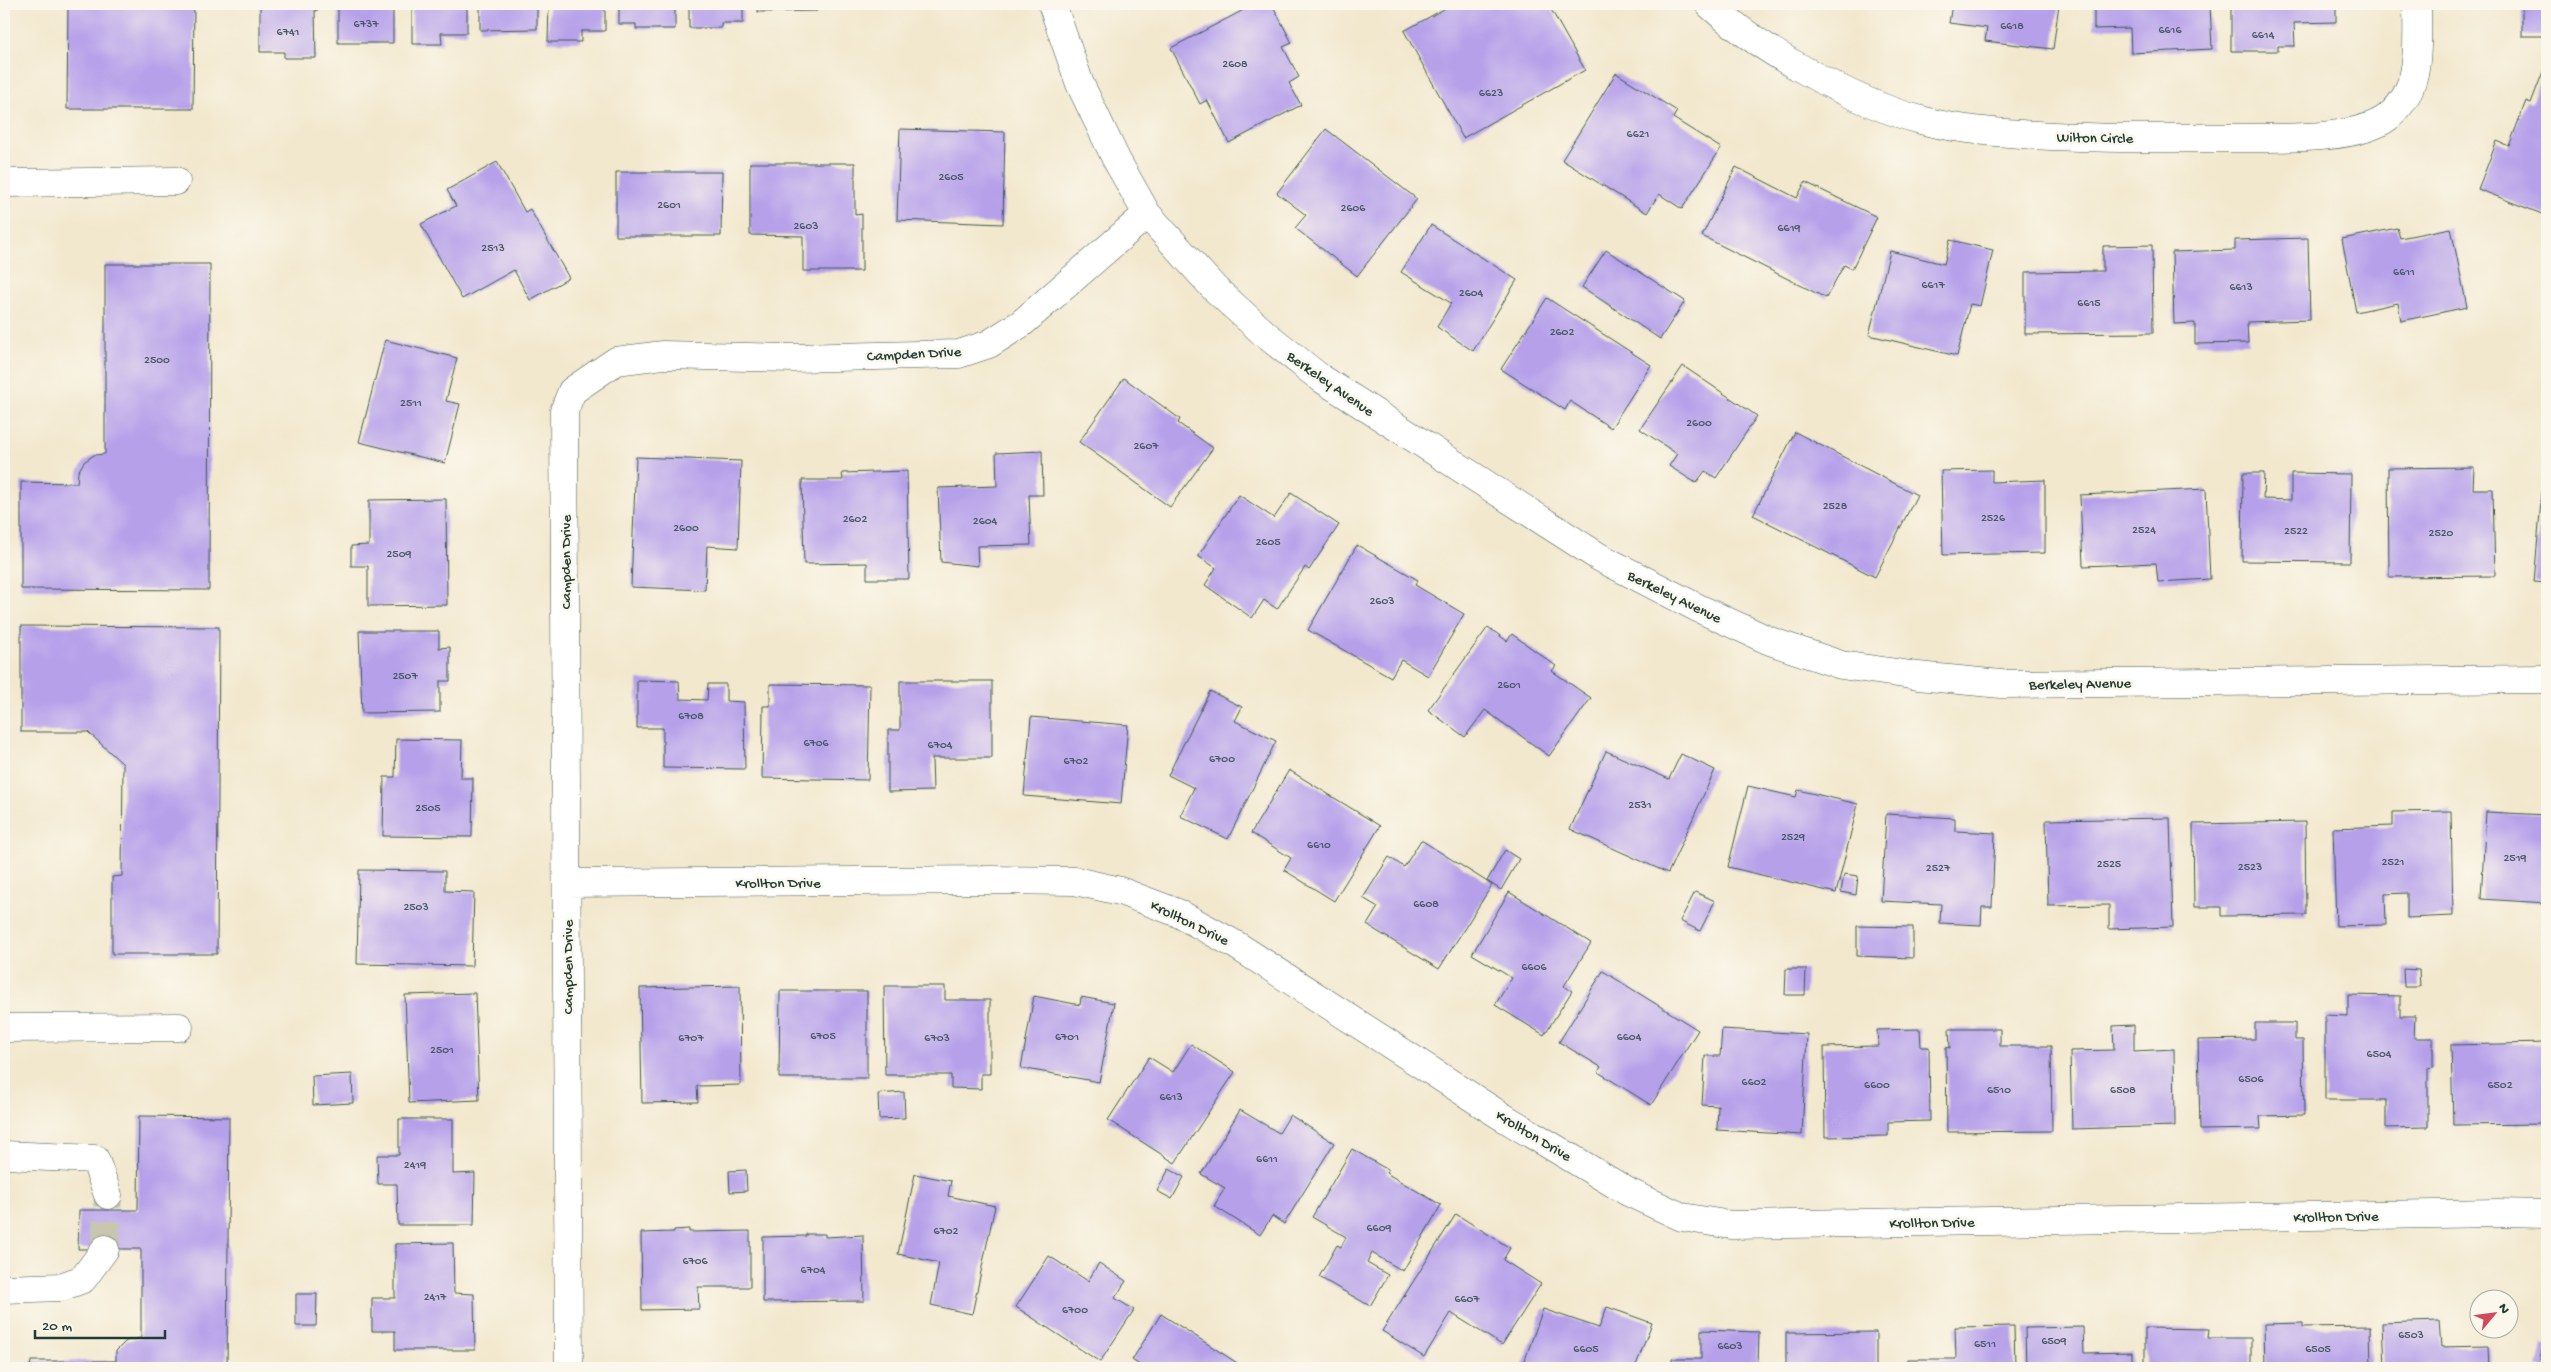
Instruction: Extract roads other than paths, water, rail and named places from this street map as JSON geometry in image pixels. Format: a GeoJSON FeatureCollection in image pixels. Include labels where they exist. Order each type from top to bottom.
{"type":"FeatureCollection","features":[{"type":"Feature","properties":{"kind":"street","name":"Berkeley Avenue"},"geometry":{"type":"LineString","coordinates":[[1052,4],[1080,84],[1116,159],[1147,214],[1214,288],[1265,334],[1319,377],[1599,557],[1698,608],[1761,637],[1841,665],[1918,676],[2001,684],[2547,679]]}},
{"type":"Feature","properties":{"kind":"street","name":"Wilton Circle"},"geometry":{"type":"LineString","coordinates":[[1709,4],[1725,18],[1784,57],[1860,100],[1931,122],[1987,132],[2090,139],[2317,136],[2362,130],[2388,117],[2407,93],[2417,65],[2417,4]]}},
{"type":"Feature","properties":{"kind":"street"},"geometry":{"type":"LineString","coordinates":[[4,183],[176,181]]}},
{"type":"Feature","properties":{"kind":"street","name":"Campden Drive"},"geometry":{"type":"LineString","coordinates":[[568,1368],[564,411],[572,391],[616,360],[663,355],[794,358],[959,354],[989,344],[1022,323],[1147,214]]}},
{"type":"Feature","properties":{"kind":"street","name":"Krollton Drive"},"geometry":{"type":"LineString","coordinates":[[567,883],[1075,881],[1120,891],[1178,913],[1236,945],[1498,1114],[1628,1192],[1682,1217],[1731,1225],[2498,1213],[2547,1214]]}},
{"type":"Feature","properties":{"kind":"street"},"geometry":{"type":"LineString","coordinates":[[4,1028],[179,1027]]}},
{"type":"Feature","properties":{"kind":"street"},"geometry":{"type":"LineString","coordinates":[[4,1155],[95,1160],[108,1195]]}},
{"type":"Feature","properties":{"kind":"street"},"geometry":{"type":"LineString","coordinates":[[4,1289],[61,1286],[82,1279],[106,1249]]}},
{"type":"Feature","properties":{"kind":"tunnel"},"geometry":{"type":"LineString","coordinates":[[105,1249],[108,1195]]}}]}
